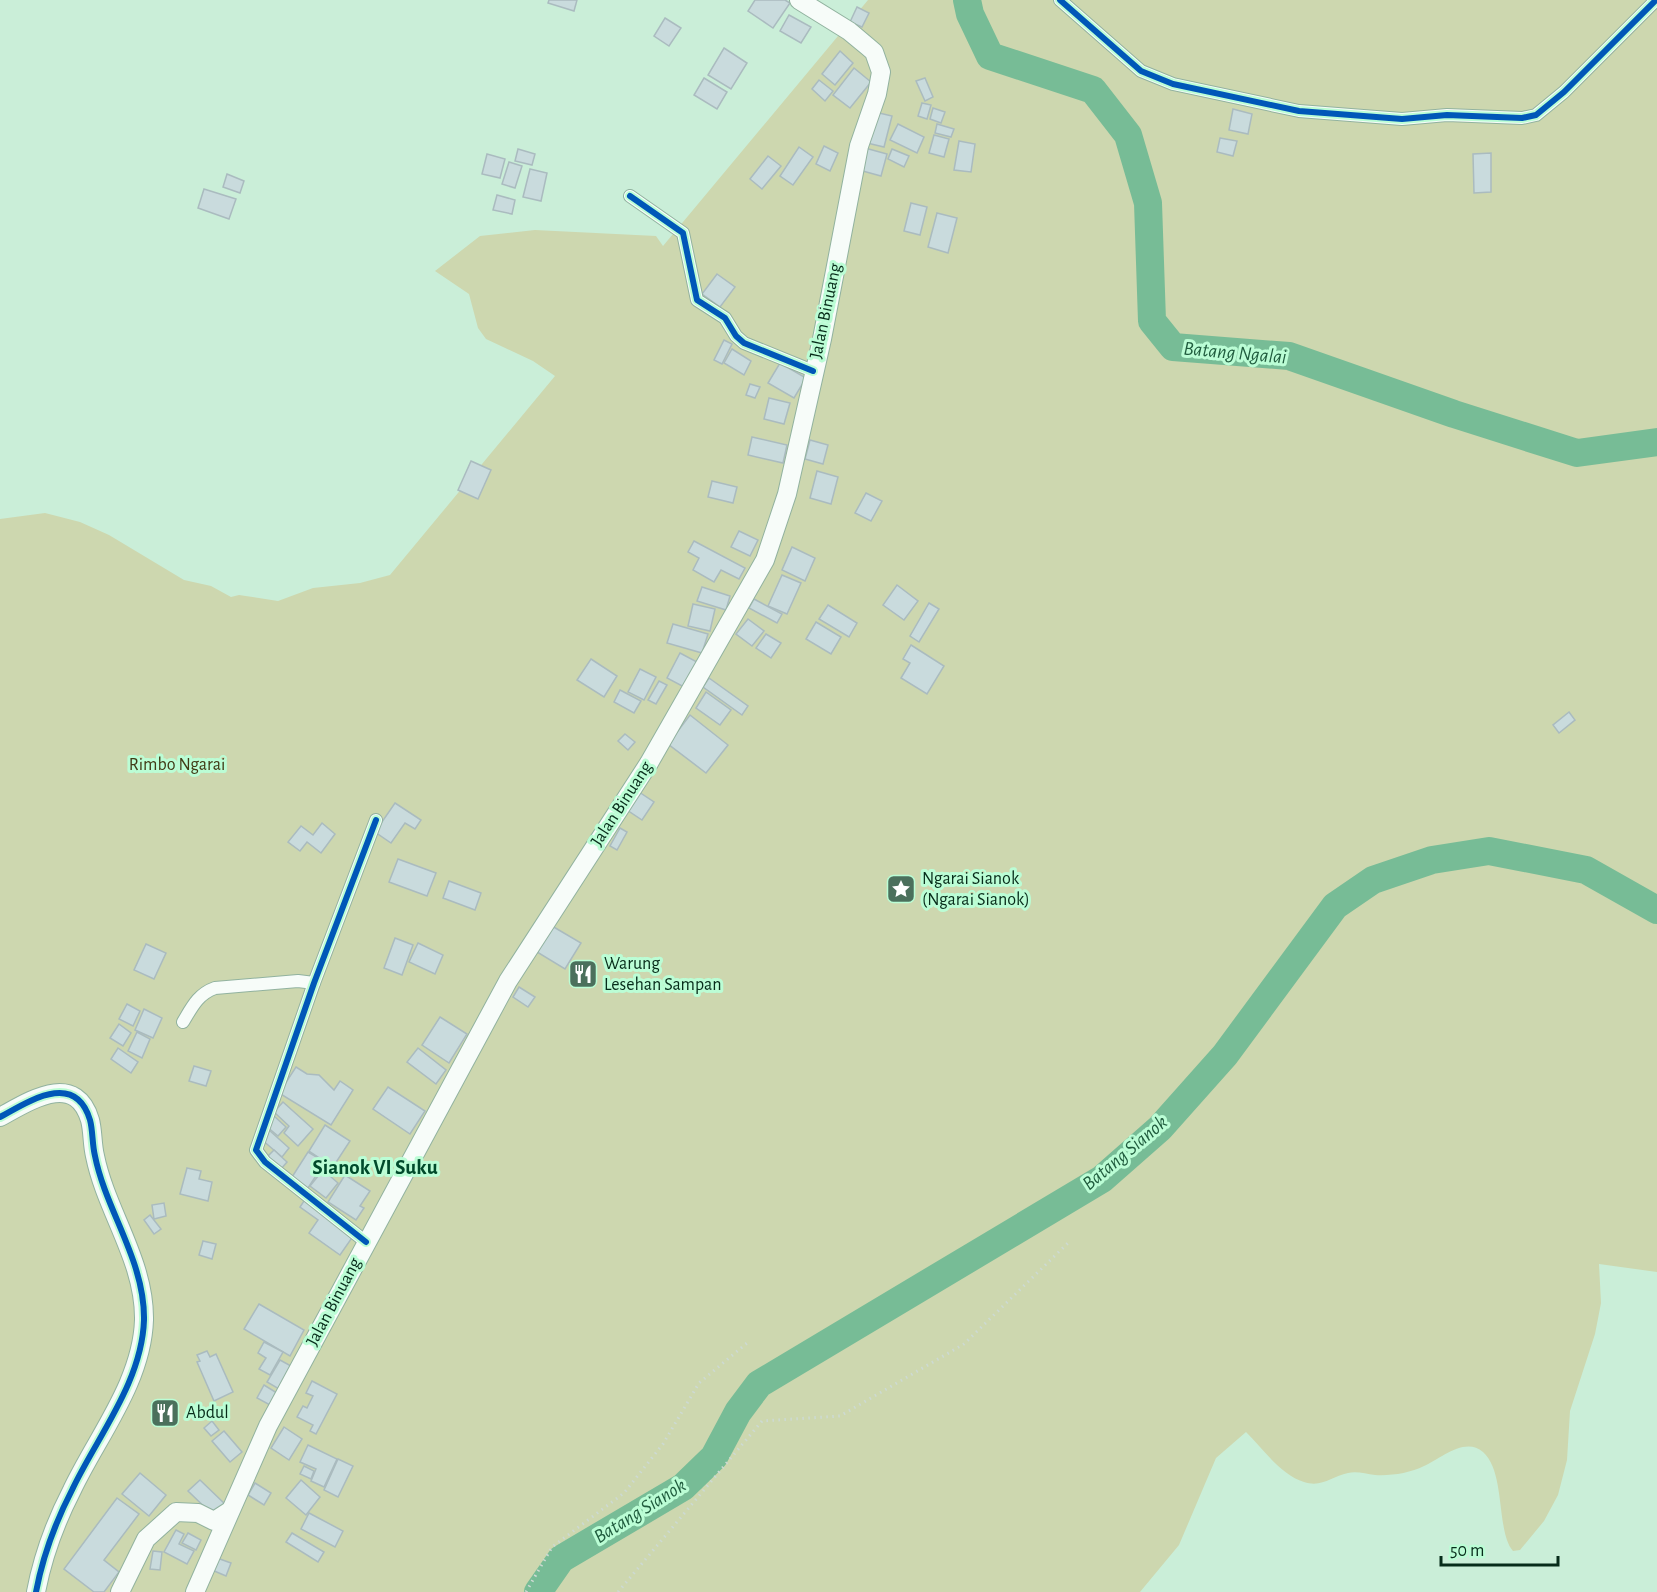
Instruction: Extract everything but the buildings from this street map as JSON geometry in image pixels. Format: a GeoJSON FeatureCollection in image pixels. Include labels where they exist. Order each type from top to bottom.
{"type":"FeatureCollection","features":[{"type":"Feature","properties":{"kind":"main road","name":"Jalan Binuang"},"geometry":{"type":"LineString","coordinates":[[195,1592],[228,1512],[268,1426],[508,981],[649,763],[765,560],[787,494],[826,315],[859,146],[877,94],[881,72],[874,52],[849,31],[799,0]]}},
{"type":"Feature","properties":{"kind":"main road"},"geometry":{"type":"LineString","coordinates":[[0,1117],[42,1095],[60,1092],[71,1095],[81,1103],[90,1119],[95,1157],[130,1249],[141,1290],[144,1321],[126,1390],[73,1488],[47,1544],[36,1592]]}},
{"type":"Feature","properties":{"kind":"main road"},"geometry":{"type":"LineString","coordinates":[[120,1592],[146,1539],[176,1512],[198,1513],[214,1521],[228,1512]]}},
{"type":"Feature","properties":{"kind":"street"},"geometry":{"type":"LineString","coordinates":[[1060,0],[1141,71],[1173,84],[1299,111],[1402,119],[1447,115],[1522,118],[1536,115],[1564,92],[1656,0]]}},
{"type":"Feature","properties":{"kind":"street"},"geometry":{"type":"LineString","coordinates":[[630,196],[683,233],[697,300],[725,318],[736,336],[744,343],[813,370]]}},
{"type":"Feature","properties":{"kind":"street"},"geometry":{"type":"LineString","coordinates":[[366,1242],[265,1161],[256,1150],[314,983],[376,820]]}},
{"type":"Feature","properties":{"kind":"street"},"geometry":{"type":"LineString","coordinates":[[183,1022],[198,998],[206,991],[215,988],[298,981],[314,983]]}},
{"type":"Feature","properties":{"kind":"path"},"geometry":{"type":"LineString","coordinates":[[618,1592],[762,1420],[840,1416],[964,1344],[1069,1242]]}},
{"type":"Feature","properties":{"kind":"path"},"geometry":{"type":"LineString","coordinates":[[526,1592],[552,1547],[624,1493],[663,1444],[699,1383],[747,1343]]}},
{"type":"Feature","properties":{"kind":"green space","name":"Ngarai Sianok (Ngarai Sianok)"},"geometry":{"type":"Polygon","coordinates":[[[868,0],[1657,0],[1657,1272],[1599,1264],[1601,1303],[1595,1334],[1570,1411],[1567,1460],[1558,1495],[1544,1521],[1520,1550],[1513,1551],[1504,1530],[1495,1473],[1490,1461],[1483,1452],[1476,1448],[1468,1446],[1453,1450],[1424,1466],[1407,1472],[1375,1475],[1351,1472],[1316,1484],[1304,1482],[1288,1474],[1246,1432],[1216,1458],[1179,1545],[1140,1592],[0,1592],[0,519],[45,513],[80,522],[109,535],[184,580],[211,586],[231,597],[239,595],[278,601],[313,588],[360,583],[390,575],[555,376],[533,361],[486,339],[478,328],[469,294],[435,271],[480,236],[535,230],[656,236],[663,246],[868,0]]]}},
{"type":"Feature","properties":{"kind":"waterway","name":"Batang Ngalai"},"geometry":{"type":"LineString","coordinates":[[967,0],[970,14],[990,56],[1093,90],[1128,135],[1148,203],[1152,321],[1173,347],[1289,356],[1454,414],[1577,453],[1657,442]]}},
{"type":"Feature","properties":{"kind":"waterway","name":"Batang Sianok"},"geometry":{"type":"LineString","coordinates":[[538,1592],[561,1559],[683,1487],[714,1457],[738,1412],[759,1384],[1102,1179],[1160,1128],[1225,1055],[1335,906],[1373,880],[1432,860],[1489,851],[1586,870],[1657,910]]}},
{"type":"Feature","properties":{"kind":"cycle path"},"geometry":{"type":"LineString","coordinates":[[1060,0],[1141,71],[1173,84],[1299,111],[1402,119],[1447,115],[1522,118],[1536,115],[1564,92],[1656,0]]}},
{"type":"Feature","properties":{"kind":"cycle path"},"geometry":{"type":"LineString","coordinates":[[630,196],[683,233],[697,300],[725,318],[736,336],[744,343],[813,371]]}},
{"type":"Feature","properties":{"kind":"cycle path"},"geometry":{"type":"LineString","coordinates":[[366,1242],[265,1162],[256,1150],[314,983],[376,820]]}},
{"type":"Feature","properties":{"kind":"cycle path"},"geometry":{"type":"LineString","coordinates":[[0,1117],[50,1094],[62,1093],[74,1096],[83,1105],[90,1120],[100,1176],[132,1257],[143,1298],[144,1320],[141,1343],[127,1387],[60,1515],[46,1552],[36,1592]]}},
{"type":"Feature","properties":{"kind":"place","name":"Ngarai Sianok (Ngarai Sianok)"},"geometry":{"type":"Point","coordinates":[901,889]}},
{"type":"Feature","properties":{"kind":"place","name":"Warung Lesehan Sampan"},"geometry":{"type":"Point","coordinates":[583,974]}},
{"type":"Feature","properties":{"kind":"place","name":"Abdul"},"geometry":{"type":"Point","coordinates":[165,1413]}},
{"type":"Feature","properties":{"kind":"district","name":"Sianok VI Suku"},"geometry":{"type":"Point","coordinates":[375,1167]}},
{"type":"Feature","properties":{"kind":"park label","name":"Rimbo Ngarai"},"geometry":{"type":"Point","coordinates":[177,765]}}]}
